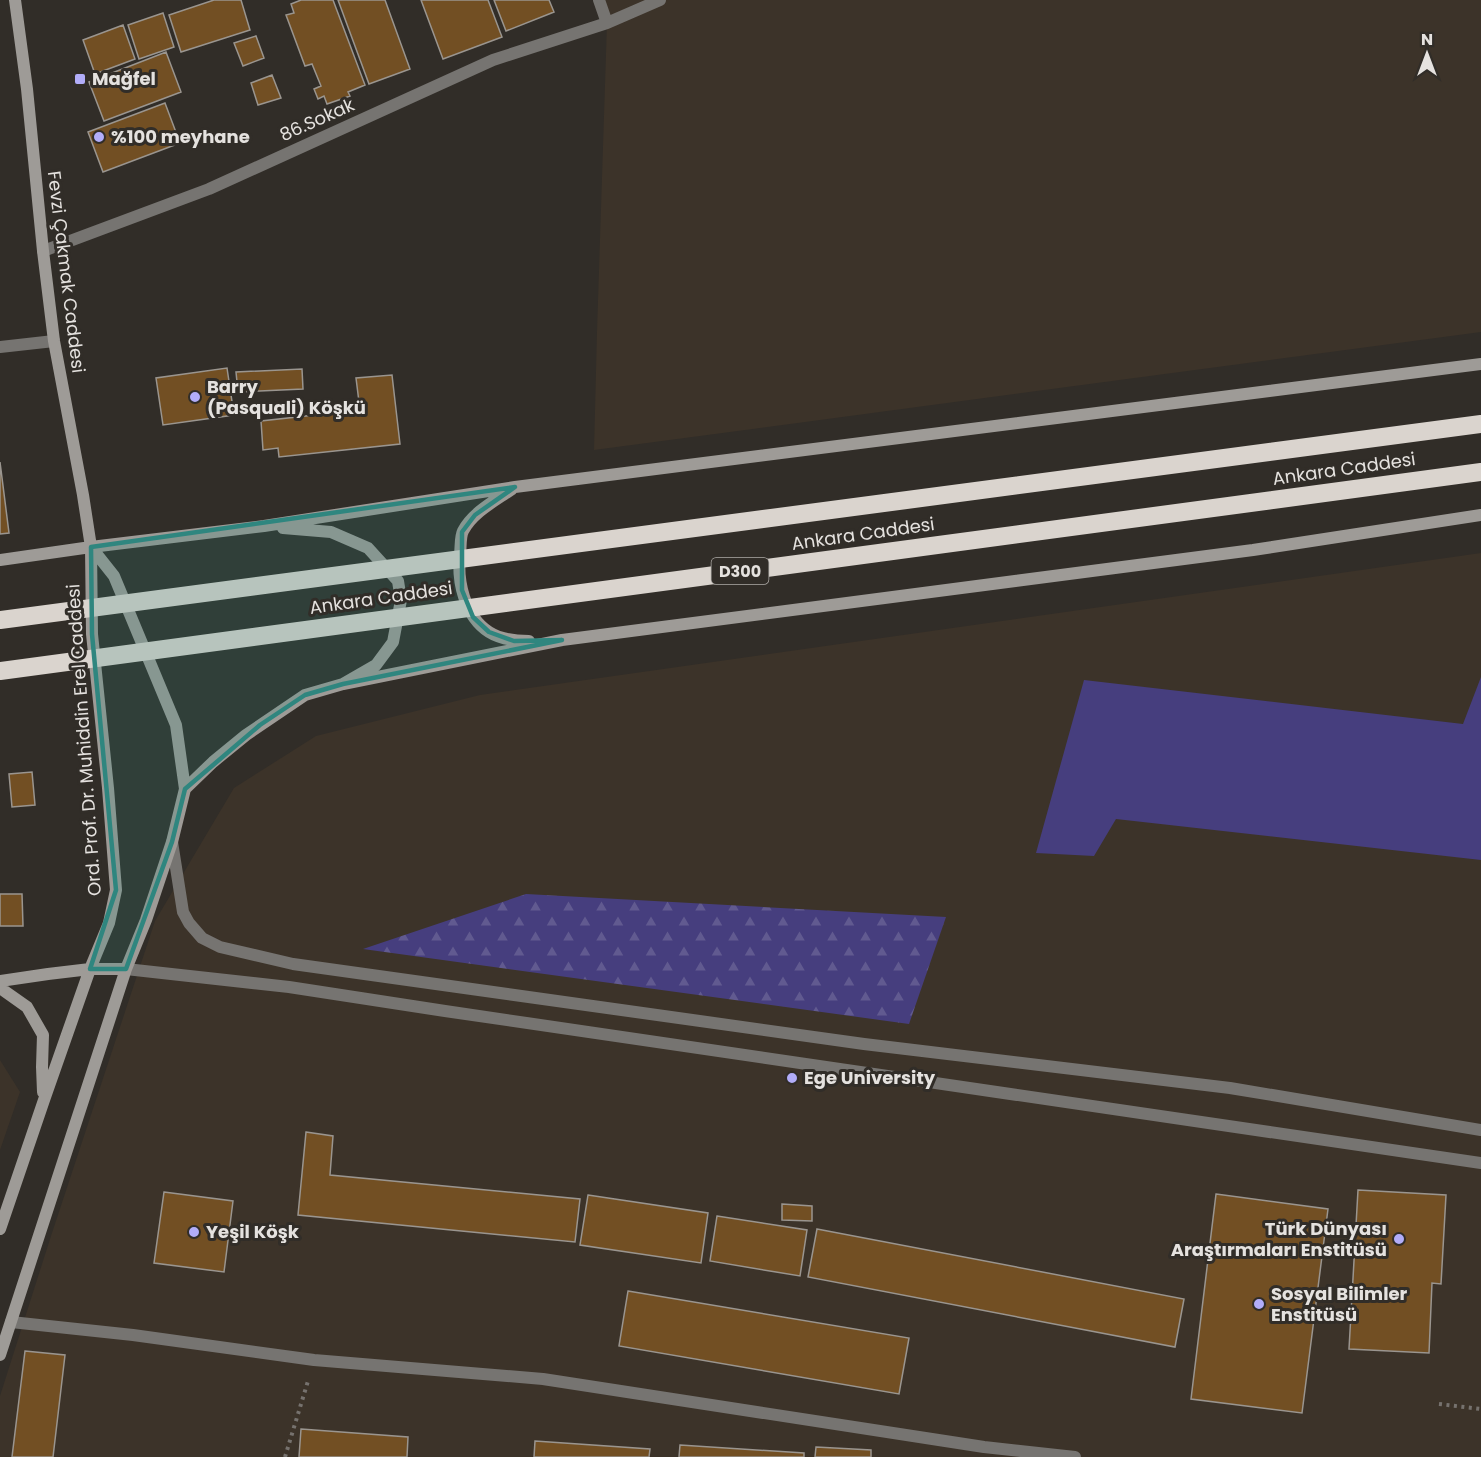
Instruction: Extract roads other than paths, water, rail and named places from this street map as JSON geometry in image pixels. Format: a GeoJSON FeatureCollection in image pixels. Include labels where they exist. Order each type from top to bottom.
{"type":"FeatureCollection","features":[{"type":"Feature","properties":{"kind":"highway","name":"Ankara Caddesi"},"geometry":{"type":"LineString","coordinates":[[0,620],[1481,424]]}},
{"type":"Feature","properties":{"kind":"highway","name":"Ankara Caddesi"},"geometry":{"type":"LineString","coordinates":[[0,670],[1481,472]]}},
{"type":"Feature","properties":{"kind":"main road","name":"Fevzi Çakmak Caddesi"},"geometry":{"type":"LineString","coordinates":[[15,0],[27,88],[54,341],[91,547]]}},
{"type":"Feature","properties":{"kind":"main road"},"geometry":{"type":"LineString","coordinates":[[0,560],[264,526],[515,487],[1481,364]]}},
{"type":"Feature","properties":{"kind":"main road"},"geometry":{"type":"LineString","coordinates":[[515,487],[476,515],[462,532],[459,566],[462,590],[473,617],[489,632],[514,641],[562,640]]}},
{"type":"Feature","properties":{"kind":"main road"},"geometry":{"type":"LineString","coordinates":[[185,789],[213,762],[260,725],[305,696],[343,684],[562,640],[1253,550],[1481,515]]}},
{"type":"Feature","properties":{"kind":"main road"},"geometry":{"type":"LineString","coordinates":[[264,526],[331,532],[368,548],[398,580],[401,600],[393,642],[376,665],[343,684]]}},
{"type":"Feature","properties":{"kind":"main road"},"geometry":{"type":"LineString","coordinates":[[0,1355],[126,969],[146,920],[172,842],[185,789],[176,725],[114,576],[91,547]]}},
{"type":"Feature","properties":{"kind":"main road","name":"Ord. Prof. Dr. Muhiddin Erel Caddesi"},"geometry":{"type":"LineString","coordinates":[[0,1229],[90,969],[109,923],[116,890],[92,634],[91,547]]}},
{"type":"Feature","properties":{"kind":"main road"},"geometry":{"type":"LineString","coordinates":[[0,981],[90,969],[126,969]]}},
{"type":"Feature","properties":{"kind":"main road"},"geometry":{"type":"LineString","coordinates":[[0,988],[27,1007],[43,1035],[44,1100]]}},
{"type":"Feature","properties":{"kind":"street"},"geometry":{"type":"LineString","coordinates":[[599,0],[607,23]]}},
{"type":"Feature","properties":{"kind":"street","name":"86.Sokak"},"geometry":{"type":"LineString","coordinates":[[43,251],[208,189],[493,60],[607,23],[660,0]]}},
{"type":"Feature","properties":{"kind":"street"},"geometry":{"type":"LineString","coordinates":[[0,346],[54,341]]}},
{"type":"Feature","properties":{"kind":"street"},"geometry":{"type":"LineString","coordinates":[[172,842],[183,912],[202,938],[220,947],[293,964],[864,1044],[1230,1089],[1481,1130]]}},
{"type":"Feature","properties":{"kind":"street"},"geometry":{"type":"LineString","coordinates":[[126,969],[289,987],[1481,1163]]}},
{"type":"Feature","properties":{"kind":"street"},"geometry":{"type":"LineString","coordinates":[[11,1322],[133,1335],[314,1360],[543,1379],[984,1447],[1076,1457]]}},
{"type":"Feature","properties":{"kind":"place","name":"Mağfel"},"geometry":{"type":"Point","coordinates":[80,79]}},
{"type":"Feature","properties":{"kind":"place","name":"%100 meyhane"},"geometry":{"type":"Point","coordinates":[99,137]}},
{"type":"Feature","properties":{"kind":"place","name":"Barry (Pasquali) Köşkü"},"geometry":{"type":"Point","coordinates":[195,397]}},
{"type":"Feature","properties":{"kind":"place","name":"Ege University"},"geometry":{"type":"Point","coordinates":[792,1078]}},
{"type":"Feature","properties":{"kind":"place","name":"Yeşil Köşk"},"geometry":{"type":"Point","coordinates":[194,1232]}},
{"type":"Feature","properties":{"kind":"place","name":"Türk Dünyası Araştırmaları Enstitüsü"},"geometry":{"type":"Point","coordinates":[1399,1239]}},
{"type":"Feature","properties":{"kind":"place","name":"Sosyal Bilimler Enstitüsü"},"geometry":{"type":"Point","coordinates":[1259,1304]}}]}
